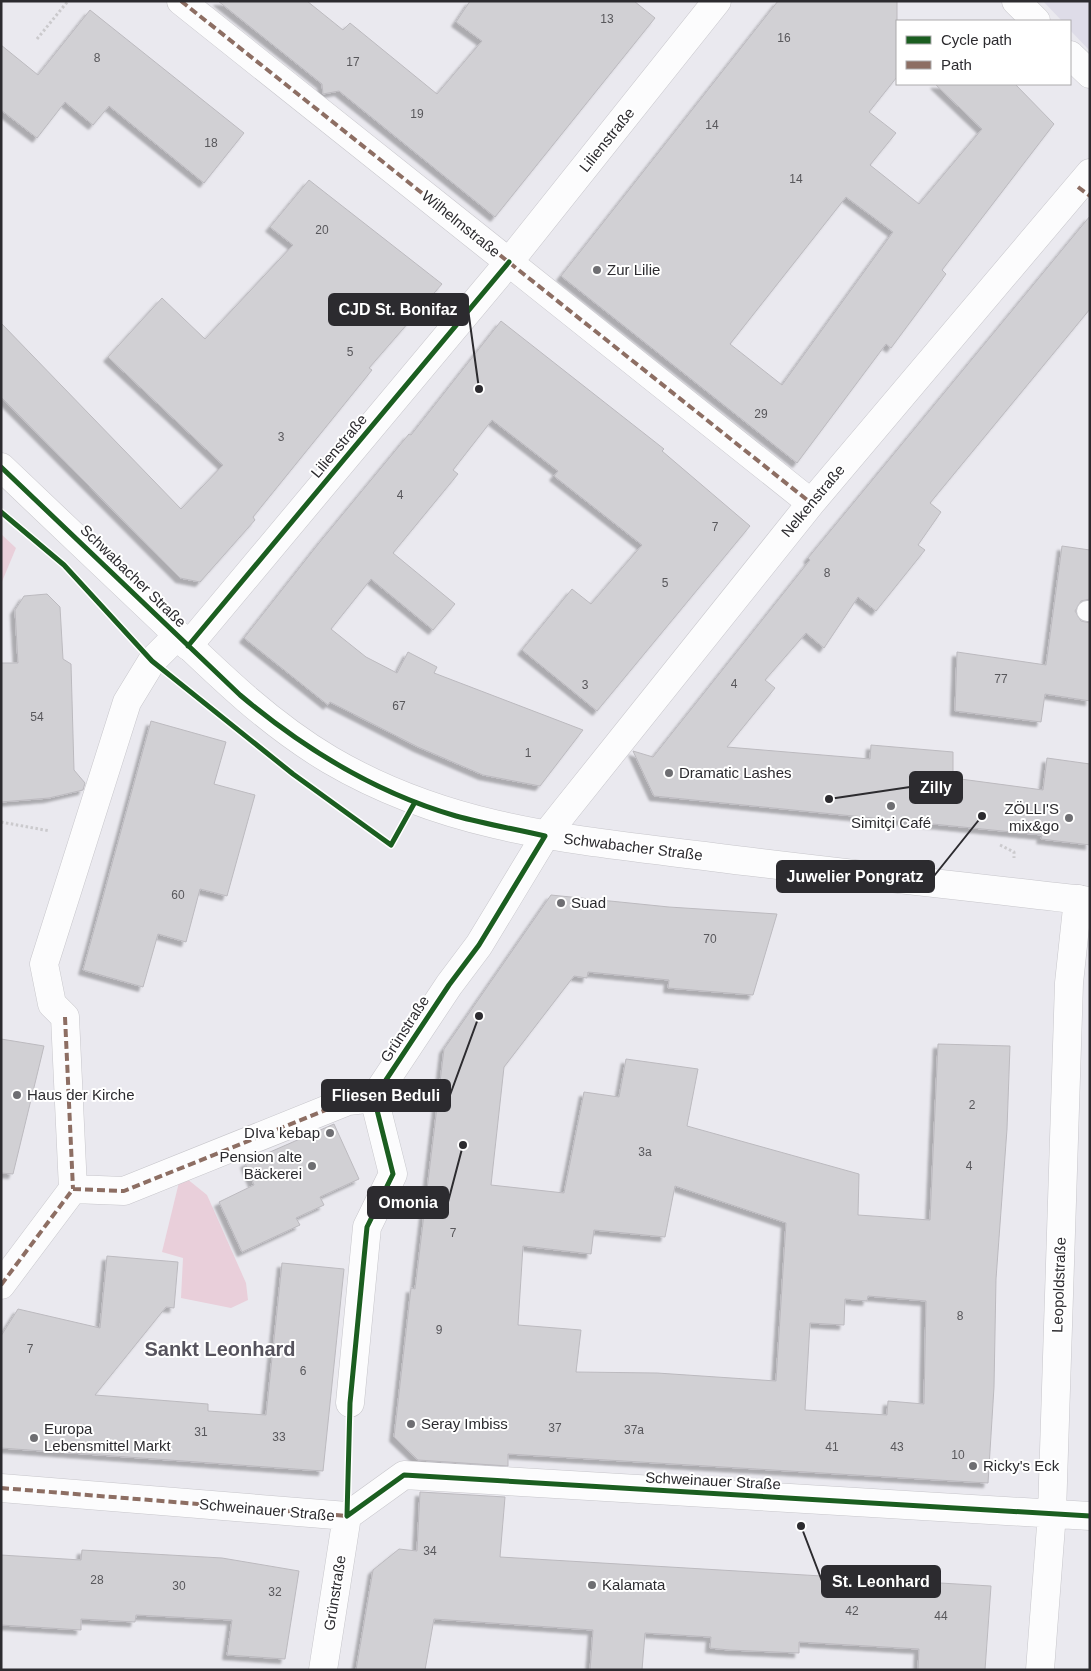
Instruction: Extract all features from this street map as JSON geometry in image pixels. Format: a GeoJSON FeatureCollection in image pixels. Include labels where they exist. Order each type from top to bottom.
{"type":"FeatureCollection","features":[{"type":"Feature","properties":{"kind":"street","name":"Wilhelmstraße"},"geometry":{"type":"LineString","coordinates":[[181,1],[811,503]]}},
{"type":"Feature","properties":{"kind":"street","name":"Lilienstraße"},"geometry":{"type":"LineString","coordinates":[[73,1189],[65,1017],[52,1004],[44,964],[127,702],[152,661],[183,641],[509,262],[717,1]]}},
{"type":"Feature","properties":{"kind":"street"},"geometry":{"type":"LineString","coordinates":[[1016,1],[1035,20]]}},
{"type":"Feature","properties":{"kind":"street"},"geometry":{"type":"LineString","coordinates":[[1071,56],[1090,74]]}},
{"type":"Feature","properties":{"kind":"street","name":"Nelkenstraße"},"geometry":{"type":"LineString","coordinates":[[545,836],[811,503],[1090,173]]}},
{"type":"Feature","properties":{"kind":"street","name":"Schwabacher Straße"},"geometry":{"type":"LineString","coordinates":[[1,467],[183,641],[264,715],[324,756],[381,787],[455,816],[545,836],[814,870],[1084,900]]}},
{"type":"Feature","properties":{"kind":"street","name":"Grünstraße"},"geometry":{"type":"LineString","coordinates":[[374,1098],[478,945],[545,836]]}},
{"type":"Feature","properties":{"kind":"street","name":"Leopoldstraße"},"geometry":{"type":"LineString","coordinates":[[1040,1670],[1052,1513],[1069,983],[1084,900]]}},
{"type":"Feature","properties":{"kind":"street"},"geometry":{"type":"LineString","coordinates":[[1,1284],[73,1189],[124,1191],[348,1101],[374,1098],[393,1174],[367,1227],[350,1403]]}},
{"type":"Feature","properties":{"kind":"street","name":"Schweinauer Straße"},"geometry":{"type":"LineString","coordinates":[[1,1488],[346,1516],[404,1475],[1090,1516]]}},
{"type":"Feature","properties":{"kind":"street","name":"Grünstraße"},"geometry":{"type":"LineString","coordinates":[[322,1670],[346,1516]]}},
{"type":"Feature","properties":{"kind":"path"},"geometry":{"type":"LineString","coordinates":[[37,38],[68,1]]}},
{"type":"Feature","properties":{"kind":"path"},"geometry":{"type":"LineString","coordinates":[[1,822],[85,837]]}},
{"type":"Feature","properties":{"kind":"path"},"geometry":{"type":"LineString","coordinates":[[1000,845],[1014,852]]}},
{"type":"Feature","properties":{"kind":"shaded area"},"geometry":{"type":"Polygon","coordinates":[[[1043,1],[1090,1],[1090,51],[1071,31],[1071,20],[1061,20],[1043,1]]]}},
{"type":"Feature","properties":{"kind":"shaded area"},"geometry":{"type":"Polygon","coordinates":[[[1,534],[16,548],[1,584],[1,534]]]}},
{"type":"Feature","properties":{"kind":"shaded area"},"geometry":{"type":"Polygon","coordinates":[[[181,1174],[207,1195],[246,1283],[248,1300],[231,1308],[181,1298],[183,1258],[162,1252],[181,1174]]]}},
{"type":"Feature","properties":{"kind":"building"},"geometry":{"type":"Polygon","coordinates":[[[218,1],[307,1],[343,30],[350,23],[437,94],[482,41],[456,22],[470,1],[634,1],[655,18],[495,217],[339,91],[323,94],[322,84],[218,1]]]}},
{"type":"Feature","properties":{"kind":"building"},"geometry":{"type":"Polygon","coordinates":[[[778,1],[897,1],[896,78],[869,112],[896,133],[870,165],[919,204],[982,129],[936,85],[1016,85],[1054,124],[942,270],[946,274],[891,348],[886,344],[797,463],[561,276],[778,1]],[[846,197],[730,344],[782,385],[893,232],[846,197]]]}},
{"type":"Feature","properties":{"kind":"building"},"geometry":{"type":"Polygon","coordinates":[[[90,10],[244,133],[204,183],[109,106],[93,125],[65,102],[37,138],[1,110],[1,45],[38,75],[90,10]]]}},
{"type":"Feature","properties":{"kind":"building"},"geometry":{"type":"Polygon","coordinates":[[[309,180],[442,284],[369,368],[372,370],[253,517],[255,520],[200,582],[180,578],[1,397],[1,323],[181,509],[223,465],[108,357],[162,298],[205,339],[293,245],[270,227],[309,180]]]}},
{"type":"Feature","properties":{"kind":"building"},"geometry":{"type":"Polygon","coordinates":[[[1090,216],[1090,309],[930,503],[941,512],[918,545],[925,550],[876,611],[858,597],[824,648],[806,633],[765,680],[775,688],[727,747],[870,759],[871,745],[953,752],[953,778],[1043,790],[1047,758],[1090,764],[1090,845],[1041,839],[1042,835],[654,796],[633,751],[653,757],[810,560],[808,558],[1090,216]]]}},
{"type":"Feature","properties":{"kind":"building"},"geometry":{"type":"Polygon","coordinates":[[[501,321],[664,449],[662,451],[750,526],[597,711],[522,650],[572,589],[591,604],[642,545],[554,476],[558,471],[492,420],[453,470],[458,474],[393,553],[455,604],[433,630],[371,579],[331,629],[366,657],[397,673],[408,652],[437,667],[434,673],[583,730],[540,786],[483,775],[418,747],[330,702],[328,705],[244,638],[319,543],[409,434],[411,435],[501,321]]]}},
{"type":"Feature","properties":{"kind":"building"},"geometry":{"type":"Polygon","coordinates":[[[1062,546],[1090,550],[1090,599],[1081,601],[1075,611],[1081,621],[1090,623],[1090,701],[1045,694],[1041,722],[955,711],[957,652],[1046,665],[1062,546]]]}},
{"type":"Feature","properties":{"kind":"building"},"geometry":{"type":"Polygon","coordinates":[[[47,594],[60,607],[63,659],[71,664],[74,770],[85,783],[83,790],[49,798],[1,802],[1,663],[18,663],[15,610],[24,596],[47,594]]]}},
{"type":"Feature","properties":{"kind":"building"},"geometry":{"type":"Polygon","coordinates":[[[151,721],[226,742],[214,784],[255,795],[227,896],[200,889],[186,942],[158,934],[143,987],[83,970],[151,721]]]}},
{"type":"Feature","properties":{"kind":"building"},"geometry":{"type":"Polygon","coordinates":[[[551,895],[669,907],[777,914],[753,995],[668,988],[669,980],[588,972],[587,978],[574,976],[504,1067],[491,1185],[564,1193],[584,1092],[619,1097],[626,1059],[698,1069],[687,1126],[859,1174],[858,1215],[930,1220],[938,1044],[1010,1046],[1007,1129],[996,1279],[994,1387],[988,1483],[508,1454],[508,1466],[418,1460],[394,1437],[411,1288],[415,1289],[444,1049],[551,895]],[[675,1186],[665,1237],[594,1230],[591,1254],[523,1246],[518,1325],[581,1330],[576,1372],[657,1373],[776,1381],[786,1223],[675,1186]],[[868,1296],[867,1301],[845,1299],[844,1325],[810,1323],[805,1410],[887,1415],[888,1401],[924,1404],[926,1301],[868,1296]]]}},
{"type":"Feature","properties":{"kind":"building","name":"Haus der Kirche"},"geometry":{"type":"Polygon","coordinates":[[[1,1039],[44,1046],[13,1174],[1,1173],[1,1039]]]}},
{"type":"Feature","properties":{"kind":"building"},"geometry":{"type":"Polygon","coordinates":[[[334,1124],[359,1179],[320,1197],[324,1205],[296,1218],[300,1225],[242,1252],[219,1202],[254,1185],[245,1163],[334,1124]]]}},
{"type":"Feature","properties":{"kind":"building"},"geometry":{"type":"Polygon","coordinates":[[[107,1256],[178,1262],[174,1308],[166,1307],[95,1395],[208,1404],[208,1411],[266,1415],[282,1263],[344,1269],[323,1471],[1,1448],[1,1336],[18,1309],[100,1328],[107,1256]]]}},
{"type":"Feature","properties":{"kind":"building"},"geometry":{"type":"Polygon","coordinates":[[[420,1492],[505,1497],[500,1557],[991,1586],[985,1670],[918,1670],[919,1649],[799,1642],[799,1653],[729,1650],[710,1648],[711,1637],[645,1633],[642,1670],[590,1670],[593,1630],[434,1619],[425,1670],[356,1670],[373,1570],[399,1549],[417,1551],[420,1492]]]}},
{"type":"Feature","properties":{"kind":"building"},"geometry":{"type":"Polygon","coordinates":[[[82,1550],[222,1558],[299,1571],[285,1659],[227,1655],[232,1620],[136,1615],[135,1622],[81,1619],[81,1630],[1,1625],[1,1555],[81,1560],[82,1550]]]}},
{"type":"Feature","properties":{"kind":"marked path"},"geometry":{"type":"LineString","coordinates":[[181,1],[811,503]]}},
{"type":"Feature","properties":{"kind":"marked path"},"geometry":{"type":"LineString","coordinates":[[1078,187],[1090,196]]}},
{"type":"Feature","properties":{"kind":"marked path"},"geometry":{"type":"LineString","coordinates":[[790,528],[830,480]]}},
{"type":"Feature","properties":{"kind":"marked path"},"geometry":{"type":"LineString","coordinates":[[65,1017],[73,1189]]}},
{"type":"Feature","properties":{"kind":"marked path"},"geometry":{"type":"LineString","coordinates":[[73,1189],[124,1191],[348,1101],[374,1098]]}},
{"type":"Feature","properties":{"kind":"marked path"},"geometry":{"type":"LineString","coordinates":[[1,1285],[73,1189]]}},
{"type":"Feature","properties":{"kind":"marked path"},"geometry":{"type":"LineString","coordinates":[[1,1488],[347,1516],[350,1514]]}},
{"type":"Feature","properties":{"kind":"cycle path"},"geometry":{"type":"LineString","coordinates":[[188,646],[509,262]]}},
{"type":"Feature","properties":{"kind":"cycle path"},"geometry":{"type":"LineString","coordinates":[[1,467],[240,695],[315,751],[369,782],[426,806],[478,822],[545,836],[479,945],[449,985],[374,1098],[393,1174],[367,1227],[350,1403],[347,1516]]}},
{"type":"Feature","properties":{"kind":"cycle path"},"geometry":{"type":"LineString","coordinates":[[1,512],[64,565],[152,661],[293,774],[391,845],[415,802]]}},
{"type":"Feature","properties":{"kind":"cycle path"},"geometry":{"type":"LineString","coordinates":[[347,1516],[404,1475],[1090,1516]]}},
{"type":"Feature","properties":{"kind":"place","name":"Zur Lilie"},"geometry":{"type":"Point","coordinates":[597,270]}},
{"type":"Feature","properties":{"kind":"place","name":"CJD St. Bonifaz"},"geometry":{"type":"Point","coordinates":[479,389]}},
{"type":"Feature","properties":{"kind":"place","name":"Dramatic Lashes"},"geometry":{"type":"Point","coordinates":[669,773]}},
{"type":"Feature","properties":{"kind":"place","name":"Zilly"},"geometry":{"type":"Point","coordinates":[829,799]}},
{"type":"Feature","properties":{"kind":"place","name":"Simitçi Café"},"geometry":{"type":"Point","coordinates":[891,806]}},
{"type":"Feature","properties":{"kind":"place","name":"Juwelier Pongratz"},"geometry":{"type":"Point","coordinates":[982,816]}},
{"type":"Feature","properties":{"kind":"place","name":"ZÖLLI'S mix&go"},"geometry":{"type":"Point","coordinates":[1069,818]}},
{"type":"Feature","properties":{"kind":"place","name":"Suad"},"geometry":{"type":"Point","coordinates":[561,903]}},
{"type":"Feature","properties":{"kind":"place","name":"Fliesen Beduli"},"geometry":{"type":"Point","coordinates":[479,1016]}},
{"type":"Feature","properties":{"kind":"place","name":"Haus der Kirche"},"geometry":{"type":"Point","coordinates":[17,1095]}},
{"type":"Feature","properties":{"kind":"place","name":"DIva kebap"},"geometry":{"type":"Point","coordinates":[330,1133]}},
{"type":"Feature","properties":{"kind":"place","name":"Omonia"},"geometry":{"type":"Point","coordinates":[463,1145]}},
{"type":"Feature","properties":{"kind":"place","name":"Pension alte Bäckerei"},"geometry":{"type":"Point","coordinates":[312,1166]}},
{"type":"Feature","properties":{"kind":"place","name":"Seray Imbiss"},"geometry":{"type":"Point","coordinates":[411,1424]}},
{"type":"Feature","properties":{"kind":"place","name":"Europa Lebensmittel Markt"},"geometry":{"type":"Point","coordinates":[34,1438]}},
{"type":"Feature","properties":{"kind":"place","name":"Ricky's Eck"},"geometry":{"type":"Point","coordinates":[973,1466]}},
{"type":"Feature","properties":{"kind":"place","name":"St. Leonhard"},"geometry":{"type":"Point","coordinates":[801,1526]}},
{"type":"Feature","properties":{"kind":"place","name":"Kalamata"},"geometry":{"type":"Point","coordinates":[592,1585]}},
{"type":"Feature","properties":{"kind":"district","name":"Sankt Leonhard"},"geometry":{"type":"Point","coordinates":[220,1349]}}]}
